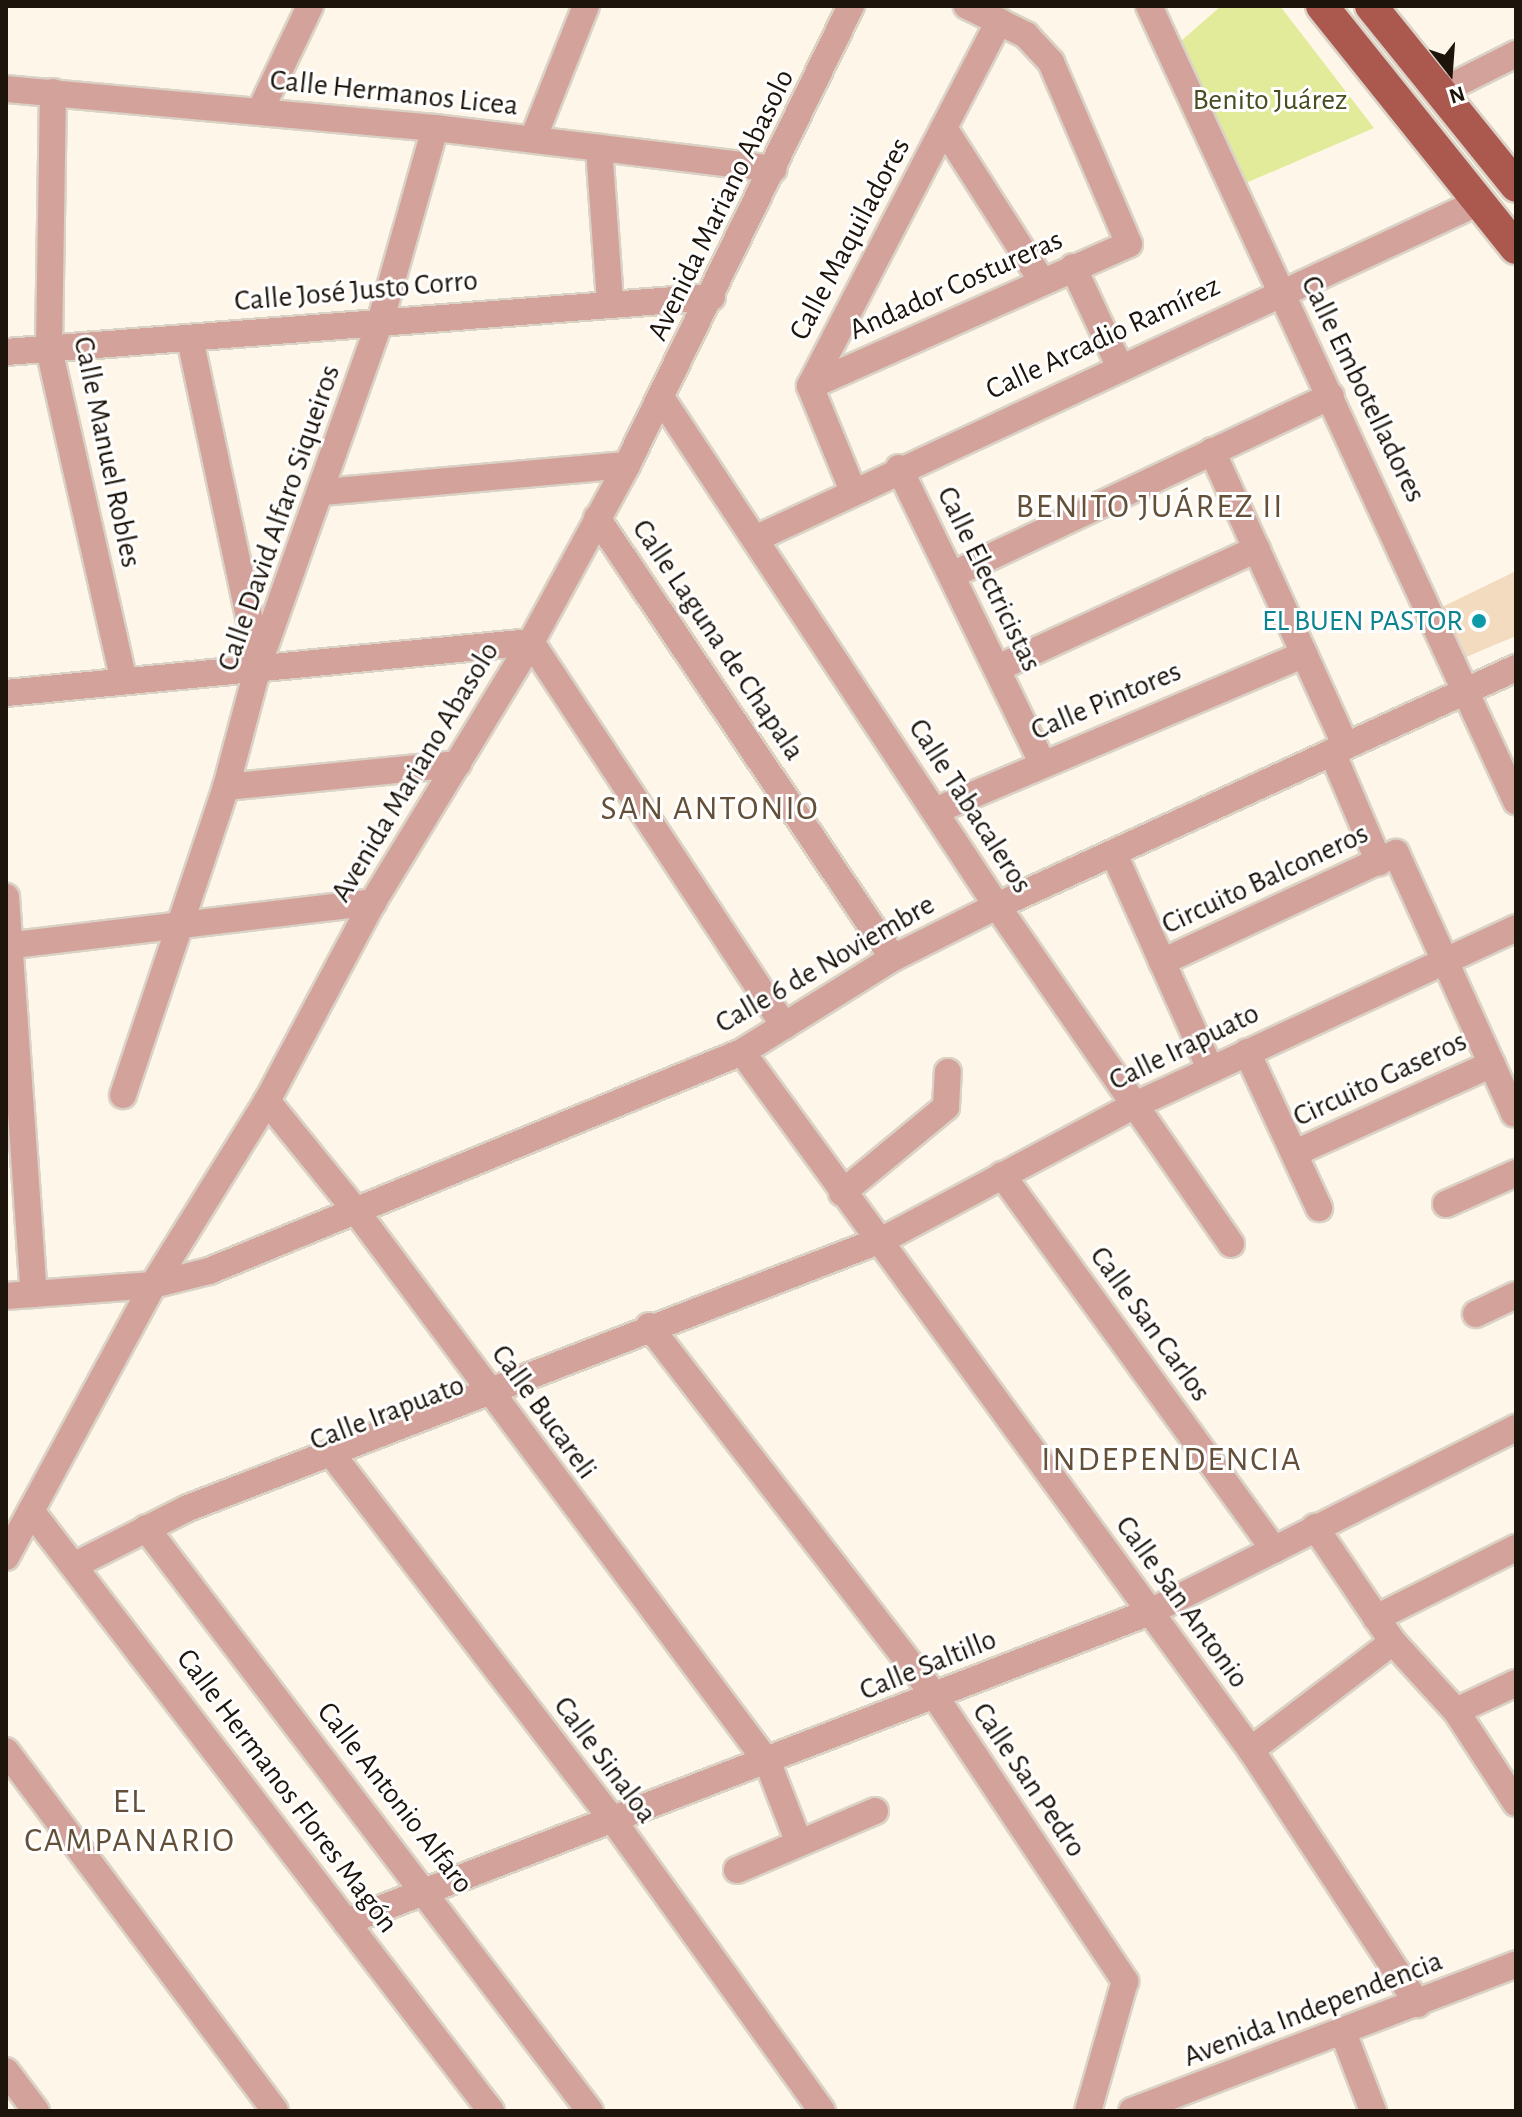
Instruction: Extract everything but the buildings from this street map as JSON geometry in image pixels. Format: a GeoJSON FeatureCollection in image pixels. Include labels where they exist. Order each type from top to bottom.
{"type":"FeatureCollection","features":[{"type":"Feature","properties":{"kind":"main road"},"geometry":{"type":"LineString","coordinates":[[1322,6],[1516,248]]}},
{"type":"Feature","properties":{"kind":"main road"},"geometry":{"type":"LineString","coordinates":[[1371,6],[1514,180]]}},
{"type":"Feature","properties":{"kind":"street"},"geometry":{"type":"LineString","coordinates":[[260,111],[310,6]]}},
{"type":"Feature","properties":{"kind":"street"},"geometry":{"type":"LineString","coordinates":[[533,139],[586,6]]}},
{"type":"Feature","properties":{"kind":"street","name":"Avenida Mariano Abasolo"},"geometry":{"type":"LineString","coordinates":[[6,1557],[153,1285],[267,1101],[373,902],[531,642],[662,399],[851,6]]}},
{"type":"Feature","properties":{"kind":"street"},"geometry":{"type":"LineString","coordinates":[[967,6],[999,21]]}},
{"type":"Feature","properties":{"kind":"street","name":"Calle Embotelladores"},"geometry":{"type":"LineString","coordinates":[[1149,6],[1279,291],[1468,691],[1516,801]]}},
{"type":"Feature","properties":{"kind":"street","name":"Calle Maquiladores"},"geometry":{"type":"LineString","coordinates":[[853,491],[810,386],[999,21]]}},
{"type":"Feature","properties":{"kind":"street","name":"Andador Costureras"},"geometry":{"type":"LineString","coordinates":[[810,386],[1129,244],[1051,62],[1026,35],[999,21]]}},
{"type":"Feature","properties":{"kind":"street"},"geometry":{"type":"LineString","coordinates":[[1442,91],[1516,54]]}},
{"type":"Feature","properties":{"kind":"street","name":"Calle Hermanos Licea"},"geometry":{"type":"LineString","coordinates":[[6,89],[435,128],[774,169]]}},
{"type":"Feature","properties":{"kind":"street","name":"Calle Manuel Robles"},"geometry":{"type":"LineString","coordinates":[[53,92],[49,349],[123,678]]}},
{"type":"Feature","properties":{"kind":"street","name":"Calle David Alfaro Siqueiros"},"geometry":{"type":"LineString","coordinates":[[123,1095],[226,787],[259,663],[324,492],[381,319],[435,128]]}},
{"type":"Feature","properties":{"kind":"street"},"geometry":{"type":"LineString","coordinates":[[944,128],[1042,281]]}},
{"type":"Feature","properties":{"kind":"street"},"geometry":{"type":"LineString","coordinates":[[599,148],[610,301]]}},
{"type":"Feature","properties":{"kind":"street","name":"Calle Arcadio Ramírez"},"geometry":{"type":"LineString","coordinates":[[757,538],[1119,365],[1479,202]]}},
{"type":"Feature","properties":{"kind":"street"},"geometry":{"type":"LineString","coordinates":[[1073,267],[1119,365]]}},
{"type":"Feature","properties":{"kind":"street","name":"Calle José Justo Corro"},"geometry":{"type":"LineString","coordinates":[[6,352],[190,339],[381,319],[610,301],[712,297]]}},
{"type":"Feature","properties":{"kind":"street"},"geometry":{"type":"LineString","coordinates":[[190,339],[259,663]]}},
{"type":"Feature","properties":{"kind":"street"},"geometry":{"type":"LineString","coordinates":[[952,575],[1331,396]]}},
{"type":"Feature","properties":{"kind":"street","name":"Calle Tabacaleros"},"geometry":{"type":"LineString","coordinates":[[662,399],[757,538],[997,906],[1231,1244]]}},
{"type":"Feature","properties":{"kind":"street"},"geometry":{"type":"LineString","coordinates":[[1212,451],[1304,654],[1379,862]]}},
{"type":"Feature","properties":{"kind":"street"},"geometry":{"type":"LineString","coordinates":[[324,492],[627,465]]}},
{"type":"Feature","properties":{"kind":"street","name":"Calle Electricistas"},"geometry":{"type":"LineString","coordinates":[[899,468],[1042,762]]}},
{"type":"Feature","properties":{"kind":"street","name":"Calle Laguna de Chapala"},"geometry":{"type":"LineString","coordinates":[[597,518],[893,958]]}},
{"type":"Feature","properties":{"kind":"street"},"geometry":{"type":"LineString","coordinates":[[998,668],[1257,549]]}},
{"type":"Feature","properties":{"kind":"street"},"geometry":{"type":"LineString","coordinates":[[6,693],[259,663],[531,642],[784,1026]]}},
{"type":"Feature","properties":{"kind":"street","name":"Calle Pintores"},"geometry":{"type":"LineString","coordinates":[[935,811],[1042,762],[1304,654]]}},
{"type":"Feature","properties":{"kind":"street","name":"Calle 6 de Noviembre"},"geometry":{"type":"LineString","coordinates":[[6,1296],[153,1285],[209,1271],[742,1052],[893,958],[997,906],[1516,668]]}},
{"type":"Feature","properties":{"kind":"street"},"geometry":{"type":"LineString","coordinates":[[226,787],[458,764]]}},
{"type":"Feature","properties":{"kind":"street","name":"Circuito Balconeros"},"geometry":{"type":"LineString","coordinates":[[1210,1069],[1162,962],[1396,853],[1446,959]]}},
{"type":"Feature","properties":{"kind":"street"},"geometry":{"type":"LineString","coordinates":[[1114,854],[1162,962]]}},
{"type":"Feature","properties":{"kind":"street"},"geometry":{"type":"LineString","coordinates":[[6,897],[34,1294]]}},
{"type":"Feature","properties":{"kind":"street"},"geometry":{"type":"LineString","coordinates":[[9,945],[373,902]]}},
{"type":"Feature","properties":{"kind":"street","name":"Calle Irapuato"},"geometry":{"type":"LineString","coordinates":[[77,1564],[141,1535],[654,1333],[843,1268],[880,1241],[1135,1105],[1516,928]]}},
{"type":"Feature","properties":{"kind":"street","name":"Circuito Gaseros"},"geometry":{"type":"LineString","coordinates":[[1247,1052],[1295,1153],[1492,1064],[1446,959]]}},
{"type":"Feature","properties":{"kind":"street","name":"Calle San Antonio"},"geometry":{"type":"LineString","coordinates":[[742,1052],[1251,1750],[1418,2004]]}},
{"type":"Feature","properties":{"kind":"street"},"geometry":{"type":"LineString","coordinates":[[1492,1064],[1514,1113]]}},
{"type":"Feature","properties":{"kind":"street"},"geometry":{"type":"LineString","coordinates":[[842,1193],[946,1107],[948,1072]]}},
{"type":"Feature","properties":{"kind":"street","name":"Calle Bucareli"},"geometry":{"type":"LineString","coordinates":[[267,1101],[356,1211],[492,1398],[768,1763],[799,1843]]}},
{"type":"Feature","properties":{"kind":"street"},"geometry":{"type":"LineString","coordinates":[[1295,1153],[1319,1208]]}},
{"type":"Feature","properties":{"kind":"street"},"geometry":{"type":"LineString","coordinates":[[1446,1204],[1516,1173]]}},
{"type":"Feature","properties":{"kind":"street","name":"Calle San Carlos"},"geometry":{"type":"LineString","coordinates":[[1002,1175],[1274,1550]]}},
{"type":"Feature","properties":{"kind":"street"},"geometry":{"type":"LineString","coordinates":[[1476,1314],[1516,1295]]}},
{"type":"Feature","properties":{"kind":"street","name":"Calle San Pedro"},"geometry":{"type":"LineString","coordinates":[[654,1333],[935,1696],[1125,1981],[1090,2109]]}},
{"type":"Feature","properties":{"kind":"street","name":"Calle Saltillo"},"geometry":{"type":"LineString","coordinates":[[346,1922],[426,1889],[768,1763],[1150,1612],[1516,1428]]}},
{"type":"Feature","properties":{"kind":"street","name":"Calle Sinaloa"},"geometry":{"type":"LineString","coordinates":[[335,1460],[613,1820],[822,2111]]}},
{"type":"Feature","properties":{"kind":"street","name":"Calle Hermanos Flores Magón"},"geometry":{"type":"LineString","coordinates":[[31,1511],[77,1564],[491,2111]]}},
{"type":"Feature","properties":{"kind":"street"},"geometry":{"type":"LineString","coordinates":[[1315,1527],[1393,1642],[1456,1711],[1516,1803]]}},
{"type":"Feature","properties":{"kind":"street","name":"Calle Antonio Alfaro"},"geometry":{"type":"LineString","coordinates":[[141,1535],[426,1889],[590,2111]]}},
{"type":"Feature","properties":{"kind":"street"},"geometry":{"type":"LineString","coordinates":[[1376,1618],[1516,1548]]}},
{"type":"Feature","properties":{"kind":"street"},"geometry":{"type":"LineString","coordinates":[[1251,1750],[1393,1642]]}},
{"type":"Feature","properties":{"kind":"street"},"geometry":{"type":"LineString","coordinates":[[1456,1711],[1516,1683]]}},
{"type":"Feature","properties":{"kind":"street"},"geometry":{"type":"LineString","coordinates":[[6,1751],[275,2111]]}},
{"type":"Feature","properties":{"kind":"street"},"geometry":{"type":"LineString","coordinates":[[737,1870],[875,1811]]}},
{"type":"Feature","properties":{"kind":"street","name":"Avenida Independencia"},"geometry":{"type":"LineString","coordinates":[[1132,2111],[1516,1964]]}},
{"type":"Feature","properties":{"kind":"street"},"geometry":{"type":"LineString","coordinates":[[1343,2032],[1373,2111]]}},
{"type":"Feature","properties":{"kind":"street"},"geometry":{"type":"LineString","coordinates":[[6,2071],[36,2111]]}},
{"type":"Feature","properties":{"kind":"green space","name":"Benito Juárez"},"geometry":{"type":"Polygon","coordinates":[[[1221,6],[1280,6],[1374,128],[1239,186],[1173,48],[1221,6]]]}},
{"type":"Feature","properties":{"kind":"place","name":"EL BUEN PASTOR"},"geometry":{"type":"Point","coordinates":[1479,621]}},
{"type":"Feature","properties":{"kind":"district","name":"BENITO JUÁREZ II"},"geometry":{"type":"Point","coordinates":[1150,508]}},
{"type":"Feature","properties":{"kind":"district","name":"SAN ANTONIO"},"geometry":{"type":"Point","coordinates":[710,810]}},
{"type":"Feature","properties":{"kind":"district","name":"INDEPENDENCIA"},"geometry":{"type":"Point","coordinates":[1172,1461]}},
{"type":"Feature","properties":{"kind":"district","name":"EL CAMPANARIO"},"geometry":{"type":"Point","coordinates":[130,1822]}}]}
